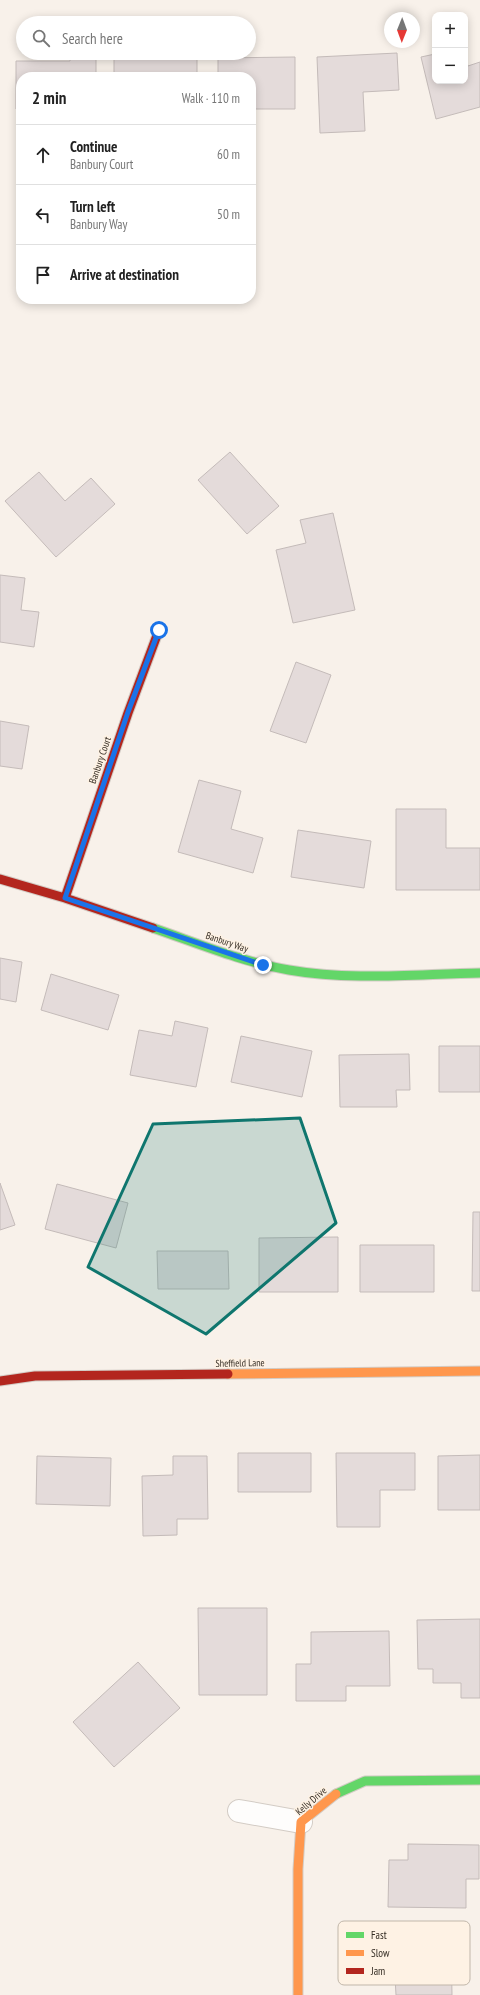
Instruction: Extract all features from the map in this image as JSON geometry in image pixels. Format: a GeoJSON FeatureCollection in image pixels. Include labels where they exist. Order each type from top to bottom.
{"type":"FeatureCollection","features":[{"type":"Feature","properties":{"kind":"street","name":"Banbury Court"},"geometry":{"type":"LineString","coordinates":[[65,898],[128,712],[159,630]]}},
{"type":"Feature","properties":{"kind":"street","name":"Banbury Way"},"geometry":{"type":"LineString","coordinates":[[0,879],[65,898],[263,965],[290,972],[336,976],[480,973]]}},
{"type":"Feature","properties":{"kind":"street","name":"Sheffield Lane"},"geometry":{"type":"LineString","coordinates":[[0,1381],[34,1376],[480,1371]]}},
{"type":"Feature","properties":{"kind":"street","name":"Kelly Drive"},"geometry":{"type":"LineString","coordinates":[[298,1995],[298,1869],[301,1822],[331,1796],[365,1781],[480,1780]]}},
{"type":"Feature","properties":{"kind":"street"},"geometry":{"type":"LineString","coordinates":[[239,1811],[301,1822]]}},
{"type":"Feature","properties":{"kind":"highlighted area"},"geometry":{"type":"Polygon","coordinates":[[[300,1118],[336,1223],[206,1334],[88,1267],[153,1124],[300,1118]]]}},
{"type":"Feature","properties":{"kind":"building"},"geometry":{"type":"Polygon","coordinates":[[[397,53],[399,90],[363,92],[365,131],[320,133],[317,57],[397,53]]]}},
{"type":"Feature","properties":{"kind":"building"},"geometry":{"type":"Polygon","coordinates":[[[432,55],[432,84],[468,84],[468,66],[480,62],[480,107],[436,119],[421,57],[432,55]]]}},
{"type":"Feature","properties":{"kind":"building"},"geometry":{"type":"Polygon","coordinates":[[[295,57],[295,109],[256,109],[256,72],[218,72],[218,60],[256,60],[256,58],[295,57]]]}},
{"type":"Feature","properties":{"kind":"building"},"geometry":{"type":"Polygon","coordinates":[[[96,60],[96,72],[16,72],[16,61],[96,60]]]}},
{"type":"Feature","properties":{"kind":"building"},"geometry":{"type":"Polygon","coordinates":[[[114,60],[197,60],[197,72],[114,72],[114,60]]]}},
{"type":"Feature","properties":{"kind":"building"},"geometry":{"type":"Polygon","coordinates":[[[230,452],[279,506],[247,534],[198,480],[230,452]]]}},
{"type":"Feature","properties":{"kind":"building"},"geometry":{"type":"Polygon","coordinates":[[[39,472],[65,501],[91,478],[115,504],[56,557],[5,501],[39,472]]]}},
{"type":"Feature","properties":{"kind":"building"},"geometry":{"type":"Polygon","coordinates":[[[333,513],[355,610],[293,623],[276,550],[306,543],[300,520],[333,513]]]}},
{"type":"Feature","properties":{"kind":"building"},"geometry":{"type":"Polygon","coordinates":[[[0,575],[25,578],[21,610],[39,612],[34,647],[0,642],[0,575]]]}},
{"type":"Feature","properties":{"kind":"building"},"geometry":{"type":"Polygon","coordinates":[[[296,662],[331,675],[306,743],[270,731],[296,662]]]}},
{"type":"Feature","properties":{"kind":"building"},"geometry":{"type":"Polygon","coordinates":[[[0,721],[29,726],[22,769],[0,766],[0,721]]]}},
{"type":"Feature","properties":{"kind":"building"},"geometry":{"type":"Polygon","coordinates":[[[199,780],[241,791],[231,829],[263,838],[253,873],[178,852],[199,780]]]}},
{"type":"Feature","properties":{"kind":"building"},"geometry":{"type":"Polygon","coordinates":[[[396,809],[446,809],[446,848],[480,848],[480,890],[396,890],[396,809]]]}},
{"type":"Feature","properties":{"kind":"building"},"geometry":{"type":"Polygon","coordinates":[[[298,830],[371,841],[364,888],[291,877],[298,830]]]}},
{"type":"Feature","properties":{"kind":"building"},"geometry":{"type":"Polygon","coordinates":[[[0,958],[22,962],[16,1002],[0,999],[0,958]]]}},
{"type":"Feature","properties":{"kind":"building"},"geometry":{"type":"Polygon","coordinates":[[[51,974],[119,995],[108,1030],[41,1010],[51,974]]]}},
{"type":"Feature","properties":{"kind":"building"},"geometry":{"type":"Polygon","coordinates":[[[175,1021],[208,1028],[196,1087],[130,1075],[139,1030],[172,1036],[175,1021]]]}},
{"type":"Feature","properties":{"kind":"building"},"geometry":{"type":"Polygon","coordinates":[[[241,1036],[312,1051],[302,1097],[231,1082],[241,1036]]]}},
{"type":"Feature","properties":{"kind":"building"},"geometry":{"type":"Polygon","coordinates":[[[439,1046],[480,1046],[480,1092],[439,1092],[439,1046]]]}},
{"type":"Feature","properties":{"kind":"building"},"geometry":{"type":"Polygon","coordinates":[[[409,1054],[410,1090],[396,1090],[397,1107],[340,1107],[339,1055],[409,1054]]]}},
{"type":"Feature","properties":{"kind":"building"},"geometry":{"type":"Polygon","coordinates":[[[0,1183],[15,1225],[0,1230],[0,1183]]]}},
{"type":"Feature","properties":{"kind":"building"},"geometry":{"type":"Polygon","coordinates":[[[57,1184],[128,1203],[116,1248],[45,1229],[57,1184]]]}},
{"type":"Feature","properties":{"kind":"building"},"geometry":{"type":"Polygon","coordinates":[[[473,1212],[480,1212],[480,1291],[472,1291],[473,1212]]]}},
{"type":"Feature","properties":{"kind":"building"},"geometry":{"type":"Polygon","coordinates":[[[338,1237],[338,1292],[259,1292],[259,1238],[338,1237]]]}},
{"type":"Feature","properties":{"kind":"building"},"geometry":{"type":"Polygon","coordinates":[[[360,1245],[434,1245],[434,1292],[360,1292],[360,1245]]]}},
{"type":"Feature","properties":{"kind":"building"},"geometry":{"type":"Polygon","coordinates":[[[157,1251],[228,1251],[229,1289],[158,1289],[157,1251]]]}},
{"type":"Feature","properties":{"kind":"building"},"geometry":{"type":"Polygon","coordinates":[[[238,1453],[311,1453],[311,1492],[238,1492],[238,1453]]]}},
{"type":"Feature","properties":{"kind":"building"},"geometry":{"type":"Polygon","coordinates":[[[336,1453],[415,1453],[415,1490],[380,1490],[380,1527],[337,1527],[336,1453]]]}},
{"type":"Feature","properties":{"kind":"building"},"geometry":{"type":"Polygon","coordinates":[[[480,1455],[480,1510],[438,1510],[438,1456],[480,1455]]]}},
{"type":"Feature","properties":{"kind":"building"},"geometry":{"type":"Polygon","coordinates":[[[37,1456],[111,1458],[110,1506],[36,1504],[37,1456]]]}},
{"type":"Feature","properties":{"kind":"building"},"geometry":{"type":"Polygon","coordinates":[[[173,1456],[207,1456],[208,1519],[177,1519],[177,1535],[143,1536],[142,1476],[173,1475],[173,1456]]]}},
{"type":"Feature","properties":{"kind":"building"},"geometry":{"type":"Polygon","coordinates":[[[198,1608],[267,1608],[267,1695],[199,1695],[198,1608]]]}},
{"type":"Feature","properties":{"kind":"building"},"geometry":{"type":"Polygon","coordinates":[[[480,1619],[480,1698],[461,1698],[461,1683],[433,1683],[433,1669],[418,1669],[417,1620],[480,1619]]]}},
{"type":"Feature","properties":{"kind":"building"},"geometry":{"type":"Polygon","coordinates":[[[389,1631],[390,1686],[346,1686],[346,1701],[296,1701],[296,1664],[311,1664],[311,1632],[389,1631]]]}},
{"type":"Feature","properties":{"kind":"building"},"geometry":{"type":"Polygon","coordinates":[[[138,1662],[180,1708],[114,1767],[73,1722],[138,1662]]]}},
{"type":"Feature","properties":{"kind":"building"},"geometry":{"type":"Polygon","coordinates":[[[408,1844],[479,1845],[479,1879],[466,1879],[466,1908],[388,1907],[389,1860],[408,1860],[408,1844]]]}},
{"type":"Feature","properties":{"kind":"building"},"geometry":{"type":"Polygon","coordinates":[[[395,1985],[452,1985],[452,1995],[396,1995],[395,1985]]]}},
{"type":"Feature","properties":{"kind":"traffic: fast"},"geometry":{"type":"LineString","coordinates":[[153,928],[220,952],[271,967],[289,970],[361,976],[480,973]]}},
{"type":"Feature","properties":{"kind":"traffic: fast"},"geometry":{"type":"LineString","coordinates":[[336,1794],[365,1781],[480,1780]]}},
{"type":"Feature","properties":{"kind":"traffic: slow"},"geometry":{"type":"LineString","coordinates":[[228,1374],[480,1371]]}},
{"type":"Feature","properties":{"kind":"traffic: slow"},"geometry":{"type":"LineString","coordinates":[[298,1995],[298,1869],[301,1822],[336,1794]]}},
{"type":"Feature","properties":{"kind":"traffic: jam"},"geometry":{"type":"LineString","coordinates":[[65,898],[128,713],[159,630]]}},
{"type":"Feature","properties":{"kind":"traffic: jam"},"geometry":{"type":"LineString","coordinates":[[0,879],[65,898],[153,928]]}},
{"type":"Feature","properties":{"kind":"traffic: jam"},"geometry":{"type":"LineString","coordinates":[[0,1381],[35,1376],[228,1374]]}},
{"type":"Feature","properties":{"kind":"route"},"geometry":{"type":"LineString","coordinates":[[159,630],[128,712],[65,898],[263,965]]}}]}
